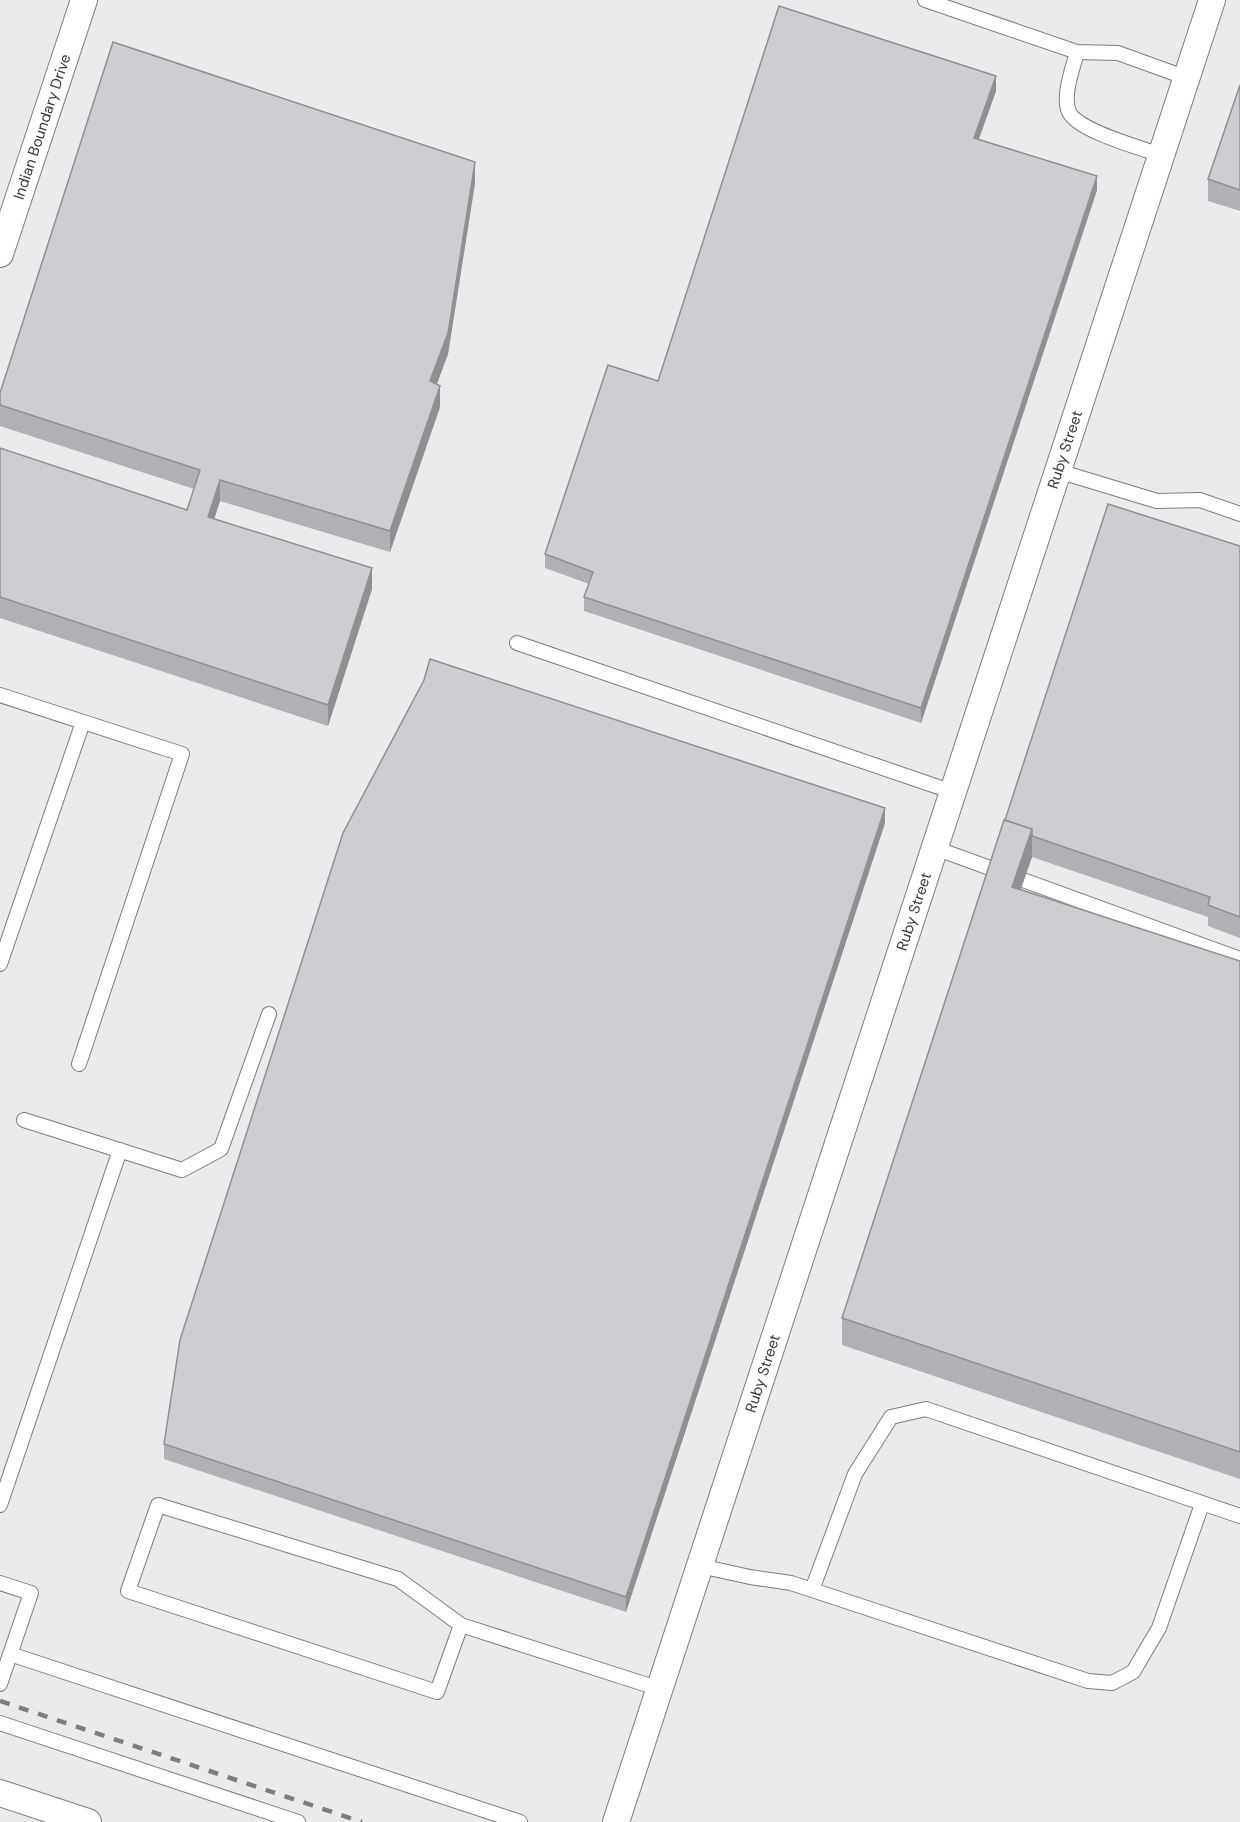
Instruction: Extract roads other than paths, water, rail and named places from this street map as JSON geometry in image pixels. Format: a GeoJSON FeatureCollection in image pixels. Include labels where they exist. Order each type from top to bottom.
{"type":"FeatureCollection","features":[{"type":"Feature","properties":{"kind":"street","name":"Indian Boundary Drive"},"geometry":{"type":"LineString","coordinates":[[0,254],[84,0]]}},
{"type":"Feature","properties":{"kind":"street","name":"Ruby Street"},"geometry":{"type":"LineString","coordinates":[[616,1822],[1212,0]]}},
{"type":"Feature","properties":{"kind":"street"},"geometry":{"type":"LineString","coordinates":[[0,1792],[88,1822]]}},
{"type":"Feature","properties":{"kind":"lane"},"geometry":{"type":"LineString","coordinates":[[925,0],[1077,52],[1118,53],[1187,78]]}},
{"type":"Feature","properties":{"kind":"lane"},"geometry":{"type":"LineString","coordinates":[[1077,52],[1067,91],[1069,112],[1083,127],[1161,155]]}},
{"type":"Feature","properties":{"kind":"lane"},"geometry":{"type":"LineString","coordinates":[[1058,471],[1157,501],[1200,500],[1240,514]]}},
{"type":"Feature","properties":{"kind":"lane"},"geometry":{"type":"LineString","coordinates":[[517,643],[953,792]]}},
{"type":"Feature","properties":{"kind":"lane"},"geometry":{"type":"LineString","coordinates":[[0,695],[182,754],[79,1064]]}},
{"type":"Feature","properties":{"kind":"lane"},"geometry":{"type":"LineString","coordinates":[[0,964],[83,722]]}},
{"type":"Feature","properties":{"kind":"lane"},"geometry":{"type":"LineString","coordinates":[[935,848],[1240,959]]}},
{"type":"Feature","properties":{"kind":"lane"},"geometry":{"type":"LineString","coordinates":[[24,1120],[182,1170],[221,1149],[269,1014]]}},
{"type":"Feature","properties":{"kind":"lane"},"geometry":{"type":"LineString","coordinates":[[0,1505],[120,1150]]}},
{"type":"Feature","properties":{"kind":"lane"},"geometry":{"type":"LineString","coordinates":[[812,1590],[855,1474],[891,1417],[926,1409],[1240,1516]]}},
{"type":"Feature","properties":{"kind":"lane"},"geometry":{"type":"LineString","coordinates":[[700,1566],[791,1583],[1088,1681],[1112,1683],[1134,1671],[1159,1628],[1202,1503]]}},
{"type":"Feature","properties":{"kind":"lane"},"geometry":{"type":"LineString","coordinates":[[461,1625],[437,1692],[128,1591],[158,1505],[398,1579],[461,1625],[660,1689]]}},
{"type":"Feature","properties":{"kind":"lane"},"geometry":{"type":"LineString","coordinates":[[0,1583],[31,1593],[0,1684]]}},
{"type":"Feature","properties":{"kind":"lane"},"geometry":{"type":"LineString","coordinates":[[10,1654],[520,1822]]}},
{"type":"Feature","properties":{"kind":"lane"},"geometry":{"type":"LineString","coordinates":[[0,1723],[298,1822]]}},
{"type":"Feature","properties":{"kind":"railway"},"geometry":{"type":"LineString","coordinates":[[0,1701],[362,1822]]}}]}
